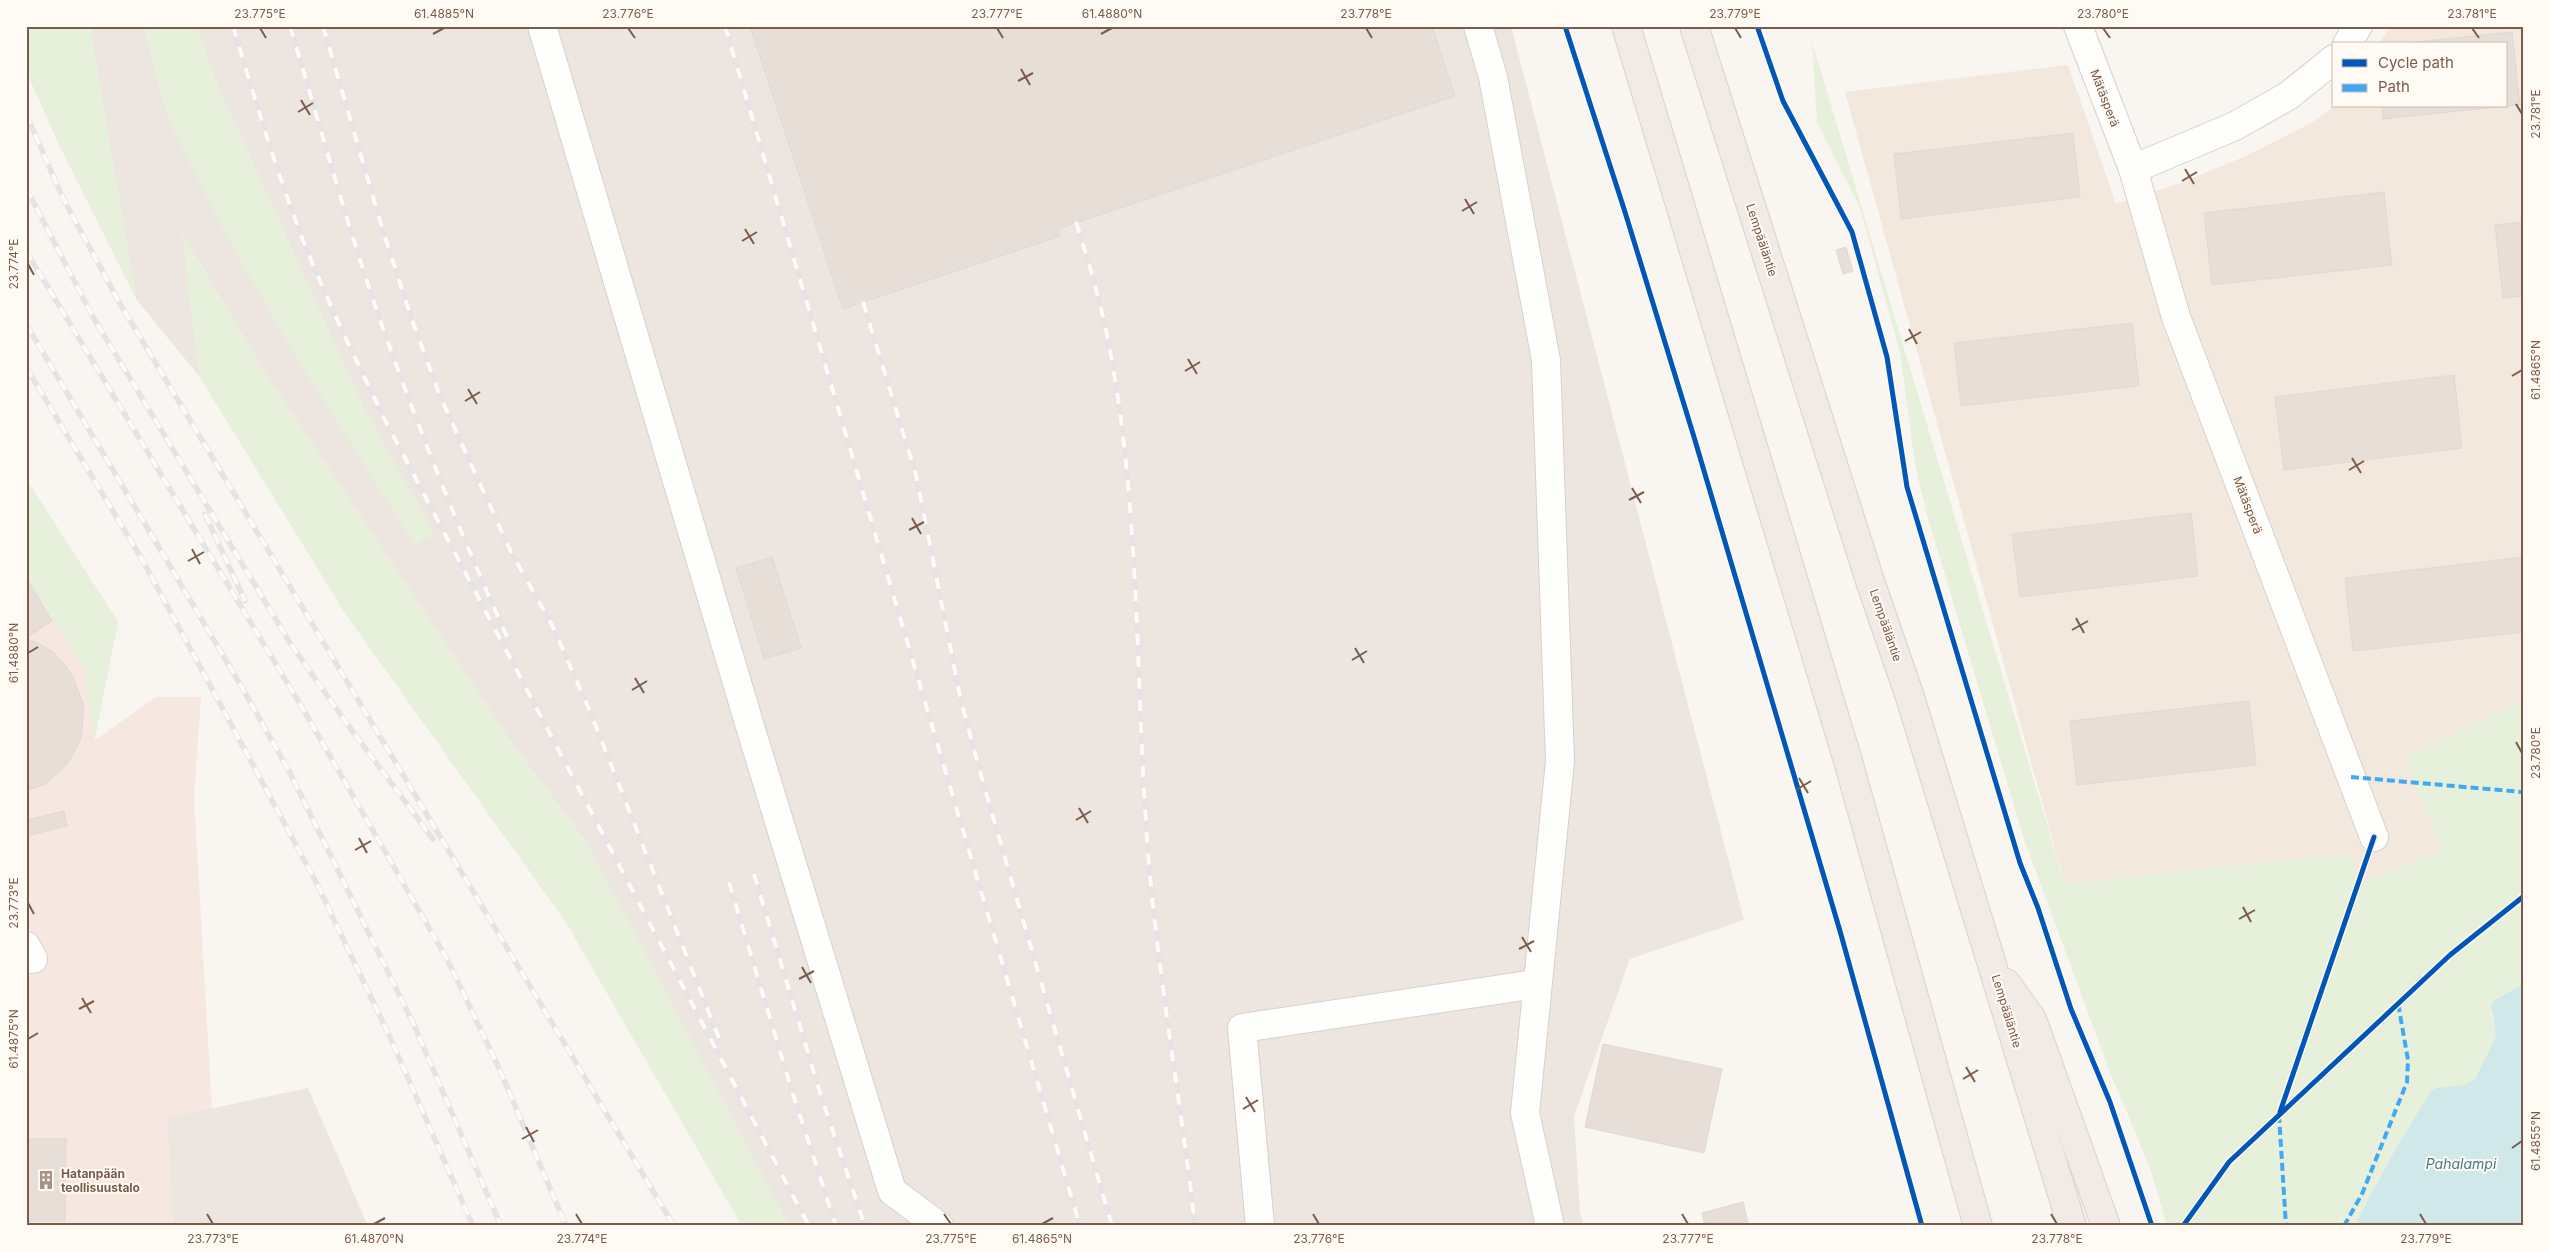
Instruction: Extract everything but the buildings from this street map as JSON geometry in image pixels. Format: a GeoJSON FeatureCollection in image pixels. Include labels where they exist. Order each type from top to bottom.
{"type":"FeatureCollection","features":[{"type":"Feature","properties":{"kind":"highway"},"geometry":{"type":"LineString","coordinates":[[1626,26],[1848,761],[1978,1226]]}},
{"type":"Feature","properties":{"kind":"highway","name":"Lempääläntie"},"geometry":{"type":"LineString","coordinates":[[1694,26],[1870,581],[1910,697],[2072,1226]]}},
{"type":"Feature","properties":{"kind":"highway"},"geometry":{"type":"LineString","coordinates":[[1994,967],[2032,1019],[2106,1226]]}},
{"type":"Feature","properties":{"kind":"street"},"geometry":{"type":"LineString","coordinates":[[542,26],[749,723],[892,1191],[939,1226]]}},
{"type":"Feature","properties":{"kind":"street"},"geometry":{"type":"LineString","coordinates":[[1478,26],[1493,77],[1546,360],[1560,761],[1536,984],[1525,1113],[1550,1226]]}},
{"type":"Feature","properties":{"kind":"street","name":"Mätäsperä"},"geometry":{"type":"LineString","coordinates":[[2078,26],[2133,169],[2176,317],[2374,837]]}},
{"type":"Feature","properties":{"kind":"street"},"geometry":{"type":"LineString","coordinates":[[2348,42],[2358,26]]}},
{"type":"Feature","properties":{"kind":"street"},"geometry":{"type":"LineString","coordinates":[[2133,169],[2242,122],[2288,96],[2332,61]]}},
{"type":"Feature","properties":{"kind":"street"},"geometry":{"type":"LineString","coordinates":[[1260,1226],[1242,1028],[1536,984]]}},
{"type":"Feature","properties":{"kind":"shaded area"},"geometry":{"type":"Polygon","coordinates":[[[90,26],[144,26],[169,121],[434,534],[365,411],[214,77],[197,26],[1511,26],[1744,920],[1630,959],[1574,1116],[1580,1212],[1584,1226],[789,1226],[586,842],[507,736],[265,373],[183,235],[199,376],[136,299],[90,26]]]}},
{"type":"Feature","properties":{"kind":"shaded area"},"geometry":{"type":"Polygon","coordinates":[[[2390,26],[2524,26],[2524,700],[2405,758],[2442,850],[2359,883],[2349,853],[2065,884],[1845,92],[2068,65],[2116,204],[2178,184],[2246,156],[2311,123],[2332,107],[2508,108],[2508,42],[2380,42],[2390,26]]]}},
{"type":"Feature","properties":{"kind":"shaded area"},"geometry":{"type":"Polygon","coordinates":[[[26,479],[118,622],[94,741],[156,697],[201,697],[194,798],[212,1109],[167,1118],[173,1226],[26,1226],[26,479]]]}},
{"type":"Feature","properties":{"kind":"shaded area"},"geometry":{"type":"Polygon","coordinates":[[[308,1088],[368,1226],[173,1226],[167,1118],[308,1088]]]}},
{"type":"Feature","properties":{"kind":"green space"},"geometry":{"type":"Polygon","coordinates":[[[26,26],[90,26],[136,299],[59,145],[26,71],[26,26]]]}},
{"type":"Feature","properties":{"kind":"green space"},"geometry":{"type":"Polygon","coordinates":[[[144,26],[197,26],[214,77],[365,411],[434,534],[415,545],[295,355],[232,246],[169,121],[144,26]]]}},
{"type":"Feature","properties":{"kind":"green space"},"geometry":{"type":"Polygon","coordinates":[[[1812,42],[2065,884],[2349,853],[2359,883],[2442,850],[2404,758],[2524,700],[2524,984],[2496,999],[2491,1013],[2496,1036],[2475,1079],[2464,1085],[2437,1088],[2431,1092],[2395,1150],[2354,1226],[2167,1226],[2150,1168],[2111,1075],[2024,839],[1926,511],[1915,464],[1900,352],[1860,208],[1817,122],[1812,42]]]}},
{"type":"Feature","properties":{"kind":"green space"},"geometry":{"type":"Polygon","coordinates":[[[182,234],[265,373],[507,736],[586,842],[789,1226],[742,1226],[565,921],[346,615],[199,376],[182,234]]]}},
{"type":"Feature","properties":{"kind":"green space"},"geometry":{"type":"Polygon","coordinates":[[[26,479],[118,622],[94,742],[85,671],[26,577],[26,479]]]}},
{"type":"Feature","properties":{"kind":"water","name":"Pahalampi"},"geometry":{"type":"Polygon","coordinates":[[[2524,984],[2524,1226],[2354,1226],[2395,1150],[2431,1091],[2436,1088],[2464,1085],[2475,1079],[2496,1036],[2491,1006],[2496,999],[2524,984]]]}},
{"type":"Feature","properties":{"kind":"railway"},"geometry":{"type":"LineString","coordinates":[[233,26],[257,105],[301,235],[331,306],[386,422],[809,1226]]}},
{"type":"Feature","properties":{"kind":"railway"},"geometry":{"type":"LineString","coordinates":[[290,26],[347,219],[385,334],[444,488],[508,639]]}},
{"type":"Feature","properties":{"kind":"railway"},"geometry":{"type":"LineString","coordinates":[[323,26],[383,231],[411,317],[440,396],[511,552],[553,627],[589,709],[719,1038]]}},
{"type":"Feature","properties":{"kind":"railway"},"geometry":{"type":"LineString","coordinates":[[725,26],[1080,1226]]}},
{"type":"Feature","properties":{"kind":"railway"},"geometry":{"type":"LineString","coordinates":[[26,114],[63,198],[119,302],[674,1226]]}},
{"type":"Feature","properties":{"kind":"railway"},"geometry":{"type":"LineString","coordinates":[[26,188],[93,317],[290,643],[345,721],[433,839]]}},
{"type":"Feature","properties":{"kind":"railway"},"geometry":{"type":"LineString","coordinates":[[1076,222],[1090,268],[1109,345],[1127,471],[1136,598],[1144,789],[1152,899],[1195,1226]]}},
{"type":"Feature","properties":{"kind":"railway"},"geometry":{"type":"LineString","coordinates":[[26,251],[300,704],[447,959],[499,1068],[566,1226]]}},
{"type":"Feature","properties":{"kind":"railway"},"geometry":{"type":"LineString","coordinates":[[863,302],[916,475],[961,701],[1112,1226]]}},
{"type":"Feature","properties":{"kind":"railway"},"geometry":{"type":"LineString","coordinates":[[26,324],[236,677],[289,771],[413,1023],[501,1226]]}},
{"type":"Feature","properties":{"kind":"railway"},"geometry":{"type":"LineString","coordinates":[[26,367],[143,561],[316,882],[389,1035],[473,1226]]}},
{"type":"Feature","properties":{"kind":"railway"},"geometry":{"type":"LineString","coordinates":[[205,514],[245,601]]}},
{"type":"Feature","properties":{"kind":"railway"},"geometry":{"type":"LineString","coordinates":[[754,874],[821,1096],[865,1226]]}},
{"type":"Feature","properties":{"kind":"railway"},"geometry":{"type":"LineString","coordinates":[[729,882],[791,1088],[836,1226]]}},
{"type":"Feature","properties":{"kind":"marked path"},"geometry":{"type":"LineString","coordinates":[[2351,777],[2522,792]]}},
{"type":"Feature","properties":{"kind":"marked path"},"geometry":{"type":"LineString","coordinates":[[2344,1226],[2362,1194],[2407,1082],[2408,1060],[2398,1003]]}},
{"type":"Feature","properties":{"kind":"marked path"},"geometry":{"type":"LineString","coordinates":[[2279,1115],[2286,1226]]}},
{"type":"Feature","properties":{"kind":"cycle path"},"geometry":{"type":"LineString","coordinates":[[1565,26],[1625,212],[1694,437],[1840,931],[1922,1226]]}},
{"type":"Feature","properties":{"kind":"cycle path"},"geometry":{"type":"LineString","coordinates":[[1757,26],[1783,101],[1852,232],[1887,357],[1907,487],[2020,863],[2038,908],[2071,1009],[2110,1102],[2152,1226]]}},
{"type":"Feature","properties":{"kind":"cycle path"},"geometry":{"type":"LineString","coordinates":[[2280,1112],[2374,837]]}},
{"type":"Feature","properties":{"kind":"cycle path"},"geometry":{"type":"LineString","coordinates":[[2183,1226],[2229,1162],[2450,955],[2524,896]]}},
{"type":"Feature","properties":{"kind":"place","name":"Hatanpään teollisuustalo"},"geometry":{"type":"Point","coordinates":[46,1180]}}]}
